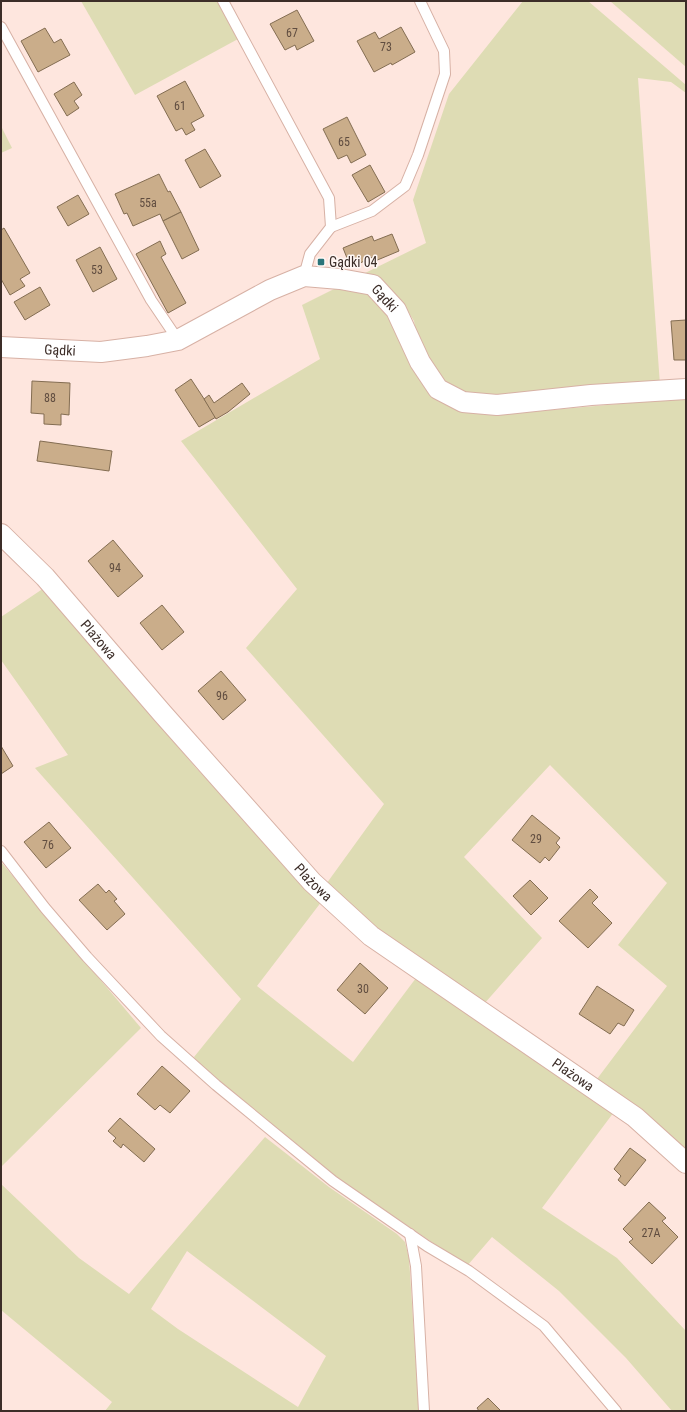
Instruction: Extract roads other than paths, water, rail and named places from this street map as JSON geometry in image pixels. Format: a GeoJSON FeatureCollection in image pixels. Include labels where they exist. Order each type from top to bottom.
{"type":"FeatureCollection","features":[{"type":"Feature","properties":{"kind":"street","name":"Gądki"},"geometry":{"type":"LineString","coordinates":[[1,347],[101,352],[178,340],[270,290],[304,276],[340,278],[373,285],[396,310],[420,362],[438,389],[463,402],[498,405],[591,395],[686,389]]}},
{"type":"Feature","properties":{"kind":"street","name":"Plażowa"},"geometry":{"type":"LineString","coordinates":[[1,534],[44,577],[162,713],[312,882],[328,897],[371,936],[635,1117],[686,1163]]}},
{"type":"Feature","properties":{"kind":"lane"},"geometry":{"type":"LineString","coordinates":[[223,1],[329,198],[331,227]]}},
{"type":"Feature","properties":{"kind":"lane"},"geometry":{"type":"LineString","coordinates":[[304,276],[310,254],[331,227],[372,211],[405,186],[418,155],[444,74],[444,51],[420,1]]}},
{"type":"Feature","properties":{"kind":"lane"},"geometry":{"type":"LineString","coordinates":[[1,27],[151,300],[178,340]]}},
{"type":"Feature","properties":{"kind":"lane"},"geometry":{"type":"LineString","coordinates":[[1,851],[45,908],[87,957],[160,1036],[216,1085],[333,1181],[427,1246],[469,1271],[544,1326],[616,1411]]}},
{"type":"Feature","properties":{"kind":"lane"},"geometry":{"type":"LineString","coordinates":[[410,1234],[416,1266],[424,1411]]}},
{"type":"Feature","properties":{"kind":"place","name":"Gądki 04"},"geometry":{"type":"Point","coordinates":[321,262]}}]}
